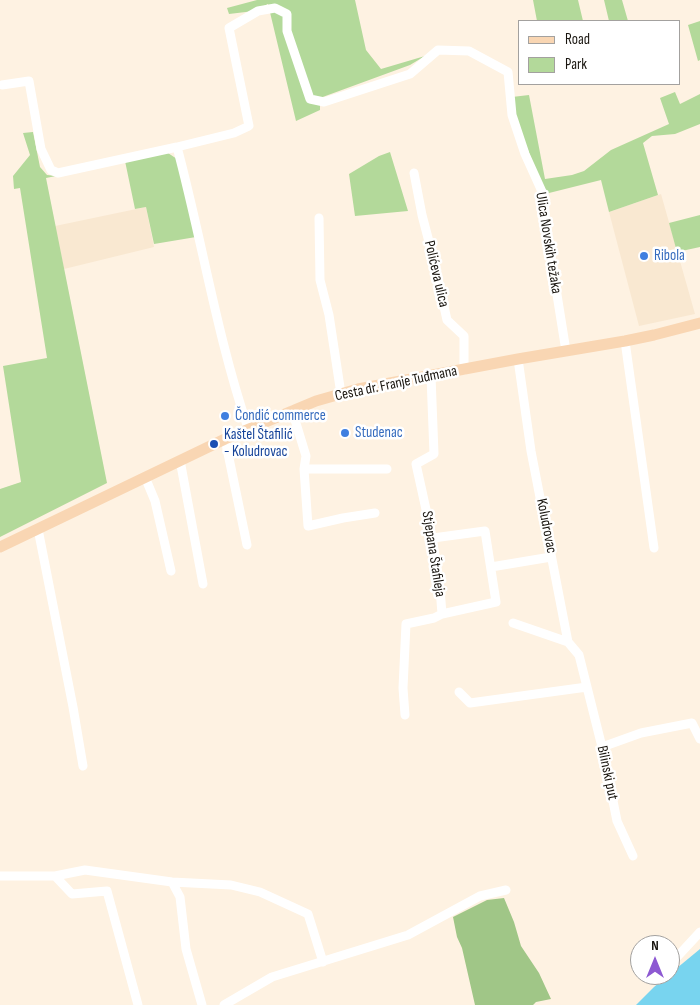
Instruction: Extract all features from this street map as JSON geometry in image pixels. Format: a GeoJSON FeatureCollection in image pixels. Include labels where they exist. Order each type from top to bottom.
{"type":"FeatureCollection","features":[{"type":"Feature","properties":{"kind":"main road","name":"Cesta dr. Franje Tuđmana"},"geometry":{"type":"LineString","coordinates":[[0,547],[248,428],[292,410],[341,394],[518,359],[625,341],[700,323]]}},
{"type":"Feature","properties":{"kind":"street","name":"Ulica Novskih težaka"},"geometry":{"type":"LineString","coordinates":[[177,147],[234,133],[249,126],[229,28],[258,11],[274,8],[287,14],[287,31],[310,99],[324,102],[410,74],[438,50],[469,51],[508,72],[512,115],[525,154],[544,196],[546,226],[566,351]]}},
{"type":"Feature","properties":{"kind":"street"},"geometry":{"type":"LineString","coordinates":[[2,85],[29,81],[41,149],[51,170],[58,173],[177,147],[191,199],[217,314],[248,428]]}},
{"type":"Feature","properties":{"kind":"street","name":"Polićeva ulica"},"geometry":{"type":"LineString","coordinates":[[414,173],[422,216],[447,320],[464,336],[464,370]]}},
{"type":"Feature","properties":{"kind":"street"},"geometry":{"type":"LineString","coordinates":[[319,218],[320,280],[329,315],[341,394]]}},
{"type":"Feature","properties":{"kind":"street"},"geometry":{"type":"LineString","coordinates":[[625,341],[654,548]]}},
{"type":"Feature","properties":{"kind":"street","name":"Koludrovac"},"geometry":{"type":"LineString","coordinates":[[518,359],[531,451],[568,642],[580,655],[587,687]]}},
{"type":"Feature","properties":{"kind":"street","name":"Stjepana Štafileja"},"geometry":{"type":"LineString","coordinates":[[405,715],[403,688],[406,624],[434,618],[442,614],[440,583],[433,538],[416,464],[434,454],[431,376]]}},
{"type":"Feature","properties":{"kind":"street"},"geometry":{"type":"LineString","coordinates":[[292,410],[306,456],[304,469],[308,526],[375,513]]}},
{"type":"Feature","properties":{"kind":"street"},"geometry":{"type":"LineString","coordinates":[[225,439],[247,545]]}},
{"type":"Feature","properties":{"kind":"street"},"geometry":{"type":"LineString","coordinates":[[180,460],[203,584]]}},
{"type":"Feature","properties":{"kind":"street"},"geometry":{"type":"LineString","coordinates":[[304,469],[387,469]]}},
{"type":"Feature","properties":{"kind":"street"},"geometry":{"type":"LineString","coordinates":[[145,477],[155,501],[171,570]]}},
{"type":"Feature","properties":{"kind":"street"},"geometry":{"type":"LineString","coordinates":[[38,529],[74,707],[83,766]]}},
{"type":"Feature","properties":{"kind":"street"},"geometry":{"type":"LineString","coordinates":[[433,538],[485,531],[496,602],[442,614]]}},
{"type":"Feature","properties":{"kind":"street"},"geometry":{"type":"LineString","coordinates":[[490,567],[552,557]]}},
{"type":"Feature","properties":{"kind":"street"},"geometry":{"type":"LineString","coordinates":[[513,623],[568,642]]}},
{"type":"Feature","properties":{"kind":"street"},"geometry":{"type":"LineString","coordinates":[[459,692],[470,703],[587,687]]}},
{"type":"Feature","properties":{"kind":"street","name":"Bilinski put"},"geometry":{"type":"LineString","coordinates":[[587,687],[602,747],[617,821],[633,856]]}},
{"type":"Feature","properties":{"kind":"street"},"geometry":{"type":"LineString","coordinates":[[602,747],[642,733],[692,722],[700,739]]}},
{"type":"Feature","properties":{"kind":"street"},"geometry":{"type":"LineString","coordinates":[[0,876],[55,876],[85,870],[172,882],[231,885],[260,892],[308,914],[323,962]]}},
{"type":"Feature","properties":{"kind":"street"},"geometry":{"type":"LineString","coordinates":[[55,876],[72,894],[107,891],[138,1005]]}},
{"type":"Feature","properties":{"kind":"street"},"geometry":{"type":"LineString","coordinates":[[172,882],[180,897],[186,949],[202,1005]]}},
{"type":"Feature","properties":{"kind":"street"},"geometry":{"type":"LineString","coordinates":[[224,1005],[272,977],[408,935],[480,896],[506,890]]}},
{"type":"Feature","properties":{"kind":"street"},"geometry":{"type":"LineString","coordinates":[[680,955],[700,932]]}},
{"type":"Feature","properties":{"kind":"shaded area"},"geometry":{"type":"Polygon","coordinates":[[[661,194],[695,314],[639,326],[609,212],[661,194]]]}},
{"type":"Feature","properties":{"kind":"shaded area"},"geometry":{"type":"Polygon","coordinates":[[[146,207],[154,247],[64,269],[55,226],[146,207]]]}},
{"type":"Feature","properties":{"kind":"green space"},"geometry":{"type":"Polygon","coordinates":[[[257,0],[355,0],[366,50],[381,69],[425,56],[410,65],[320,98],[320,110],[296,121],[268,4],[254,11],[229,14],[227,8],[257,0]]]}},
{"type":"Feature","properties":{"kind":"green space"},"geometry":{"type":"Polygon","coordinates":[[[533,0],[578,0],[583,20],[537,20],[533,0]]]}},
{"type":"Feature","properties":{"kind":"green space"},"geometry":{"type":"Polygon","coordinates":[[[604,0],[622,0],[628,20],[609,20],[604,0]]]}},
{"type":"Feature","properties":{"kind":"green space"},"geometry":{"type":"Polygon","coordinates":[[[700,21],[700,60],[698,61],[688,25],[700,21]]]}},
{"type":"Feature","properties":{"kind":"green space"},"geometry":{"type":"Polygon","coordinates":[[[675,92],[680,104],[700,94],[700,124],[675,134],[652,136],[643,143],[658,195],[609,212],[601,180],[545,194],[514,114],[512,97],[529,95],[545,179],[572,175],[584,171],[611,150],[669,124],[660,98],[675,92]]]}},
{"type":"Feature","properties":{"kind":"green space"},"geometry":{"type":"Polygon","coordinates":[[[33,132],[40,167],[47,175],[56,176],[46,178],[107,483],[0,537],[0,489],[21,482],[3,366],[47,358],[20,188],[14,189],[13,176],[30,155],[23,133],[33,132]]]}},
{"type":"Feature","properties":{"kind":"green space"},"geometry":{"type":"Polygon","coordinates":[[[390,152],[408,211],[355,216],[349,174],[379,156],[390,152]]]}},
{"type":"Feature","properties":{"kind":"green space"},"geometry":{"type":"Polygon","coordinates":[[[168,153],[177,159],[196,237],[154,244],[146,207],[135,209],[125,161],[168,153]]]}},
{"type":"Feature","properties":{"kind":"green space"},"geometry":{"type":"Polygon","coordinates":[[[700,215],[700,247],[677,252],[669,223],[700,215]]]}},
{"type":"Feature","properties":{"kind":"green space"},"geometry":{"type":"Polygon","coordinates":[[[504,898],[521,946],[539,973],[551,999],[536,1002],[533,1005],[475,1005],[453,917],[487,900],[504,898]]]}},
{"type":"Feature","properties":{"kind":"water"},"geometry":{"type":"Polygon","coordinates":[[[700,949],[700,1005],[636,1005],[656,985],[680,985],[680,966],[700,949]]]}},
{"type":"Feature","properties":{"kind":"place","name":"Ribola"},"geometry":{"type":"Point","coordinates":[644,256]}},
{"type":"Feature","properties":{"kind":"place","name":"Čondić commerce"},"geometry":{"type":"Point","coordinates":[225,416]}},
{"type":"Feature","properties":{"kind":"place","name":"Studenac"},"geometry":{"type":"Point","coordinates":[345,433]}},
{"type":"Feature","properties":{"kind":"place","name":"Kaštel Štafilić - Koludrovac"},"geometry":{"type":"Point","coordinates":[214,444]}}]}
